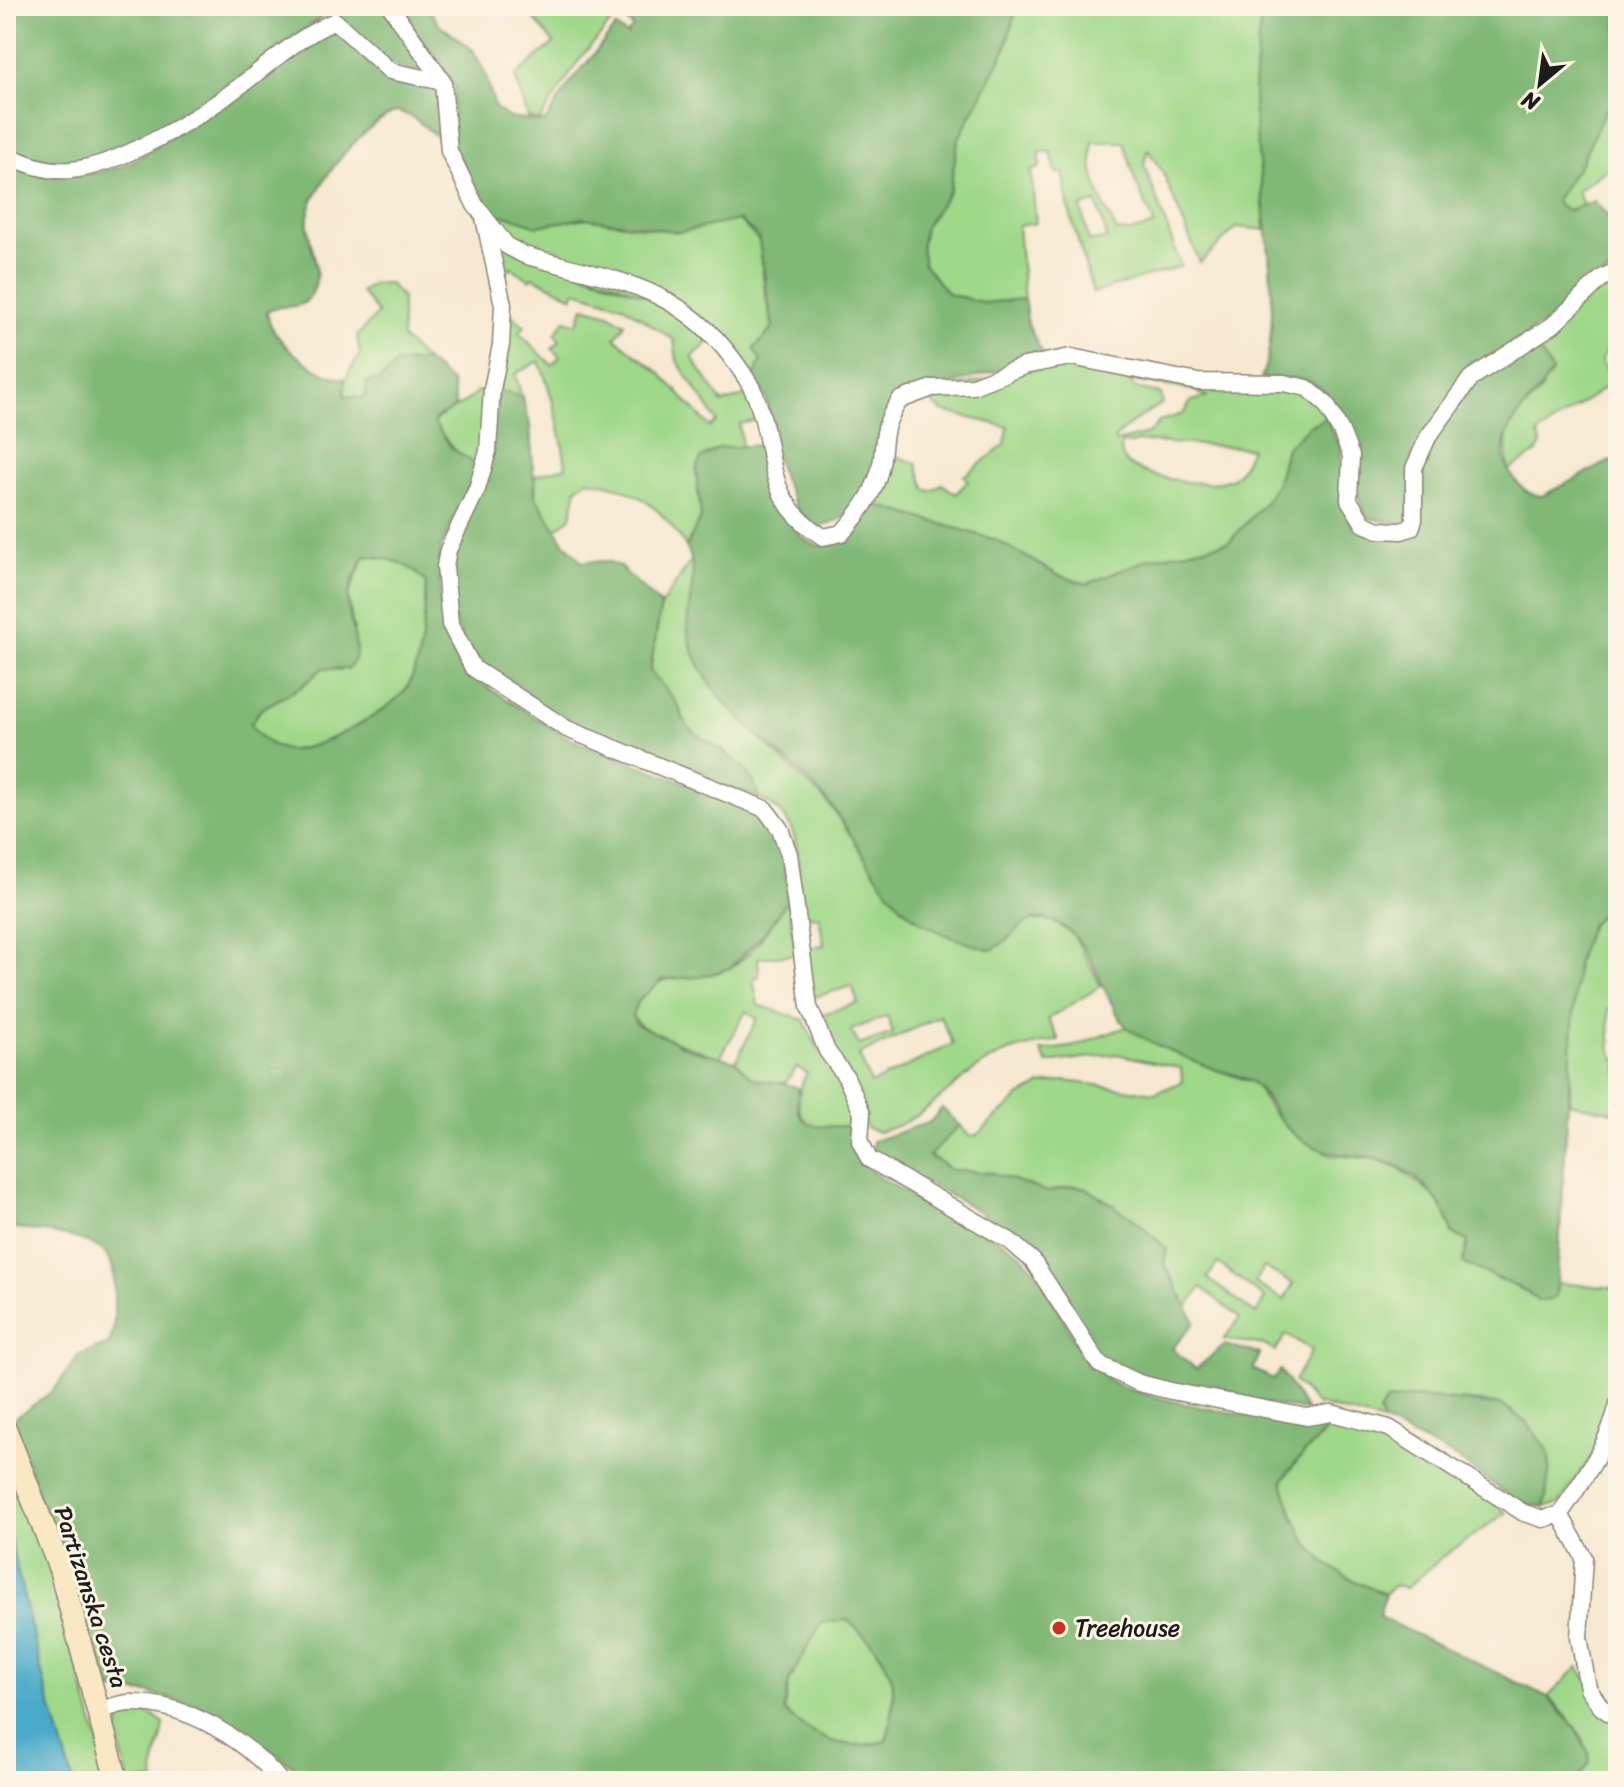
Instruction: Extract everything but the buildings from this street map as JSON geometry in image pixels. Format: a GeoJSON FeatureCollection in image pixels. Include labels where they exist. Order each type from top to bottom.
{"type":"FeatureCollection","features":[{"type":"Feature","properties":{"kind":"street"},"geometry":{"type":"LineString","coordinates":[[390,6],[443,82],[449,151],[484,218],[507,246],[524,255],[638,284],[691,315],[722,344],[747,378],[759,405],[773,473],[786,506],[823,537],[842,533],[872,493],[880,469],[884,430],[900,400],[932,388],[973,386],[1024,366],[1071,357],[1198,382],[1284,383],[1307,388],[1326,404],[1351,456],[1349,500],[1364,524],[1379,530],[1411,528],[1414,468],[1428,437],[1471,378],[1553,325],[1602,278],[1618,270]]}},
{"type":"Feature","properties":{"kind":"street"},"geometry":{"type":"LineString","coordinates":[[6,154],[27,165],[71,170],[116,157],[154,141],[239,87],[304,34],[335,21],[390,71],[443,82]]}},
{"type":"Feature","properties":{"kind":"street"},"geometry":{"type":"LineString","coordinates":[[484,218],[503,305],[501,345],[488,451],[477,489],[448,550],[445,566],[450,624],[473,668],[567,729],[765,809],[780,829],[789,854],[809,1007],[827,1051],[846,1077],[862,1113],[860,1141],[869,1159],[1010,1241],[1033,1261],[1099,1364],[1139,1383],[1171,1391],[1307,1417],[1331,1413],[1389,1428],[1524,1513],[1543,1519],[1560,1514],[1599,1456],[1612,1431],[1618,1404]]}},
{"type":"Feature","properties":{"kind":"street","name":"Partizanska cesta"},"geometry":{"type":"LineString","coordinates":[[6,1431],[60,1569],[117,1781]]}},
{"type":"Feature","properties":{"kind":"street"},"geometry":{"type":"LineString","coordinates":[[1560,1514],[1584,1558],[1579,1637],[1588,1688],[1601,1707],[1618,1719]]}},
{"type":"Feature","properties":{"kind":"street"},"geometry":{"type":"LineString","coordinates":[[100,1710],[127,1703],[162,1705],[240,1743],[266,1764],[280,1781]]}},
{"type":"Feature","properties":{"kind":"green space"},"geometry":{"type":"Polygon","coordinates":[[[6,6],[385,6],[430,68],[417,71],[391,63],[366,45],[335,15],[325,15],[162,130],[92,161],[53,165],[6,150],[6,6]]]}},
{"type":"Feature","properties":{"kind":"green space"},"geometry":{"type":"Polygon","coordinates":[[[397,6],[427,6],[439,24],[473,50],[485,73],[495,108],[509,118],[545,122],[568,86],[616,27],[627,35],[633,27],[625,19],[634,6],[1017,6],[1005,50],[958,140],[950,190],[925,227],[921,248],[924,264],[948,294],[985,303],[1024,299],[1028,324],[1044,357],[895,400],[879,460],[863,497],[836,522],[816,527],[798,512],[782,476],[773,449],[767,400],[754,377],[761,361],[754,349],[773,328],[758,236],[739,220],[679,232],[585,218],[537,226],[509,216],[489,215],[452,144],[454,87],[439,58],[422,42],[397,6]]]}},
{"type":"Feature","properties":{"kind":"green space"},"geometry":{"type":"Polygon","coordinates":[[[533,6],[626,6],[581,57],[539,121],[528,118],[515,76],[554,43],[531,15],[533,6]]]}},
{"type":"Feature","properties":{"kind":"green space"},"geometry":{"type":"Polygon","coordinates":[[[1017,6],[1262,6],[1254,97],[1265,230],[1237,227],[1200,263],[1163,173],[1148,150],[1144,164],[1181,266],[1093,293],[1068,206],[1064,173],[1056,173],[1051,152],[1040,152],[1040,167],[1031,171],[1036,223],[1018,226],[1024,299],[985,303],[948,294],[924,264],[921,248],[925,227],[950,190],[958,140],[1005,50],[1017,6]],[[1093,142],[1092,164],[1102,200],[1117,231],[1130,232],[1155,225],[1136,183],[1124,142],[1093,142]],[[1097,202],[1081,207],[1089,242],[1107,238],[1097,202]]]}},
{"type":"Feature","properties":{"kind":"green space"},"geometry":{"type":"Polygon","coordinates":[[[1262,6],[1618,6],[1618,99],[1606,109],[1581,162],[1556,200],[1568,211],[1594,201],[1618,227],[1618,265],[1554,318],[1500,351],[1425,436],[1409,516],[1401,524],[1368,518],[1363,510],[1358,495],[1357,462],[1351,432],[1332,399],[1304,380],[1261,378],[1269,350],[1272,317],[1254,98],[1262,6]]]}},
{"type":"Feature","properties":{"kind":"green space"},"geometry":{"type":"Polygon","coordinates":[[[334,28],[379,72],[443,90],[441,140],[414,118],[398,111],[372,126],[357,140],[330,171],[308,216],[316,269],[313,290],[303,303],[267,311],[276,334],[296,355],[322,372],[345,379],[345,396],[365,398],[367,382],[380,380],[396,364],[426,361],[452,383],[455,406],[434,419],[434,423],[452,448],[478,466],[441,548],[440,603],[454,654],[479,682],[572,740],[731,800],[759,813],[784,836],[788,900],[764,933],[730,968],[701,977],[663,979],[637,1002],[632,1016],[636,1024],[690,1049],[736,1061],[758,1080],[798,1088],[798,1108],[806,1122],[856,1128],[853,1150],[870,1170],[908,1194],[1014,1249],[1042,1281],[1085,1356],[1116,1384],[1157,1397],[1222,1411],[1288,1422],[1330,1424],[1282,1481],[1306,1540],[1329,1565],[1385,1594],[1379,1617],[1548,1697],[1575,1728],[1589,1753],[1590,1763],[1576,1781],[314,1781],[214,1711],[149,1693],[101,1689],[13,1420],[54,1390],[79,1355],[109,1344],[114,1326],[114,1274],[106,1254],[87,1242],[59,1234],[6,1227],[6,163],[19,169],[58,176],[85,174],[124,165],[283,58],[334,28]],[[365,556],[352,582],[348,599],[356,644],[354,661],[349,669],[323,668],[301,687],[261,709],[251,723],[257,733],[272,745],[290,750],[302,749],[336,737],[372,717],[408,686],[420,648],[426,582],[399,563],[365,556]],[[847,1620],[821,1623],[789,1681],[784,1711],[831,1741],[857,1745],[886,1741],[893,1703],[890,1673],[874,1647],[847,1620]]]}},
{"type":"Feature","properties":{"kind":"green space"},"geometry":{"type":"Polygon","coordinates":[[[1618,99],[1617,162],[1577,191],[1584,207],[1568,211],[1555,200],[1581,162],[1606,109],[1618,99]]]}},
{"type":"Feature","properties":{"kind":"green space"},"geometry":{"type":"Polygon","coordinates":[[[489,215],[509,216],[537,226],[585,218],[679,232],[739,220],[760,242],[764,289],[773,328],[754,349],[761,361],[754,377],[700,316],[507,241],[489,215]]]}},
{"type":"Feature","properties":{"kind":"green space"},"geometry":{"type":"Polygon","coordinates":[[[495,240],[671,305],[709,342],[692,357],[722,403],[750,394],[758,420],[739,424],[742,447],[719,448],[696,471],[701,517],[686,547],[656,509],[633,493],[619,488],[587,480],[577,488],[571,518],[556,529],[535,496],[536,475],[566,467],[556,413],[539,361],[515,374],[522,397],[499,391],[510,314],[525,326],[519,333],[552,365],[560,357],[552,349],[560,341],[555,334],[565,320],[577,324],[584,307],[609,314],[625,324],[615,338],[660,373],[710,427],[717,421],[677,361],[674,340],[622,305],[576,291],[573,297],[533,277],[530,280],[511,267],[501,280],[495,240]]]}},
{"type":"Feature","properties":{"kind":"green space"},"geometry":{"type":"Polygon","coordinates":[[[1618,273],[1618,323],[1601,362],[1613,382],[1538,434],[1541,445],[1536,453],[1509,470],[1506,453],[1508,431],[1543,388],[1526,347],[1618,273]]]}},
{"type":"Feature","properties":{"kind":"green space"},"geometry":{"type":"Polygon","coordinates":[[[389,283],[402,298],[402,338],[426,361],[396,364],[365,398],[344,396],[345,379],[360,354],[357,336],[378,313],[361,292],[373,284],[389,283]]]}},
{"type":"Feature","properties":{"kind":"green space"},"geometry":{"type":"Polygon","coordinates":[[[1526,347],[1542,355],[1552,372],[1506,436],[1503,451],[1506,466],[1516,481],[1528,492],[1542,496],[1610,461],[1618,464],[1618,898],[1590,925],[1577,961],[1556,1296],[1551,1300],[1537,1301],[1526,1291],[1463,1263],[1468,1241],[1452,1234],[1444,1211],[1428,1189],[1407,1172],[1384,1161],[1314,1147],[1288,1129],[1251,1082],[1178,1055],[1130,1030],[1116,1011],[1086,952],[1066,928],[1052,921],[1034,919],[991,950],[956,939],[912,916],[884,886],[829,803],[812,783],[732,710],[700,667],[688,630],[693,570],[686,547],[701,517],[696,470],[701,458],[719,448],[761,445],[776,495],[787,518],[800,535],[815,545],[832,544],[852,532],[873,504],[996,540],[1058,575],[1087,584],[1149,559],[1229,542],[1267,500],[1278,480],[1286,448],[1309,426],[1326,418],[1341,448],[1341,502],[1353,526],[1373,537],[1414,536],[1418,531],[1419,473],[1432,442],[1476,380],[1526,347]]]}},
{"type":"Feature","properties":{"kind":"green space"},"geometry":{"type":"Polygon","coordinates":[[[1063,362],[1297,390],[1316,404],[1326,418],[1309,426],[1286,448],[1278,480],[1267,500],[1229,542],[1149,559],[1087,584],[1058,575],[996,540],[873,504],[887,476],[885,452],[916,463],[926,490],[932,491],[942,484],[956,494],[968,481],[964,476],[1005,445],[1008,427],[942,411],[923,394],[1063,362]],[[1126,380],[1136,388],[1161,394],[1163,403],[1125,428],[1114,439],[1116,442],[1148,434],[1160,421],[1183,414],[1191,401],[1207,397],[1194,390],[1126,380]],[[1137,441],[1133,444],[1121,443],[1125,461],[1147,473],[1197,483],[1226,481],[1235,476],[1251,448],[1137,441]]]}},
{"type":"Feature","properties":{"kind":"green space"},"geometry":{"type":"Polygon","coordinates":[[[477,391],[488,393],[478,466],[452,448],[434,423],[477,391]]]}},
{"type":"Feature","properties":{"kind":"green space"},"geometry":{"type":"Polygon","coordinates":[[[499,391],[522,397],[530,425],[535,496],[564,542],[582,562],[607,561],[619,566],[661,605],[650,671],[675,701],[687,726],[741,765],[755,785],[758,798],[576,728],[530,702],[491,673],[463,641],[452,605],[452,579],[468,497],[499,391]]]}},
{"type":"Feature","properties":{"kind":"green space"},"geometry":{"type":"Polygon","coordinates":[[[365,556],[399,563],[426,582],[420,649],[408,686],[372,717],[336,737],[302,749],[290,750],[272,745],[257,733],[251,723],[261,709],[301,687],[323,668],[341,670],[354,631],[348,596],[365,556]]]}},
{"type":"Feature","properties":{"kind":"green space"},"geometry":{"type":"Polygon","coordinates":[[[693,558],[695,572],[690,598],[740,719],[827,802],[903,908],[929,926],[971,944],[1015,931],[1026,921],[1050,920],[1074,935],[1101,986],[1048,1019],[1059,1040],[1000,1055],[909,1120],[878,1132],[867,1128],[813,1017],[858,1003],[852,986],[810,998],[803,949],[824,945],[819,917],[800,915],[797,847],[793,832],[774,807],[758,798],[751,778],[723,751],[688,728],[677,704],[650,671],[661,605],[693,558]],[[887,1016],[851,1030],[859,1045],[893,1033],[887,1016]],[[940,1016],[859,1055],[871,1084],[953,1044],[940,1016]]]}},
{"type":"Feature","properties":{"kind":"green space"},"geometry":{"type":"Polygon","coordinates":[[[1618,898],[1618,1010],[1608,1009],[1611,1051],[1618,1064],[1618,1113],[1570,1103],[1570,1021],[1577,962],[1585,936],[1599,914],[1618,898]]]}},
{"type":"Feature","properties":{"kind":"green space"},"geometry":{"type":"Polygon","coordinates":[[[788,900],[796,954],[758,958],[759,976],[753,979],[758,1005],[804,1020],[848,1099],[856,1128],[824,1127],[806,1121],[801,1114],[799,1098],[807,1073],[797,1067],[786,1082],[770,1084],[752,1077],[741,1068],[736,1061],[757,1019],[746,1011],[720,1058],[645,1030],[632,1016],[648,988],[660,982],[717,973],[740,961],[762,937],[788,900]]]}},
{"type":"Feature","properties":{"kind":"green space"},"geometry":{"type":"Polygon","coordinates":[[[1126,1027],[1211,1068],[1254,1083],[1272,1112],[1290,1131],[1330,1155],[1375,1159],[1401,1170],[1433,1195],[1449,1216],[1452,1234],[1468,1241],[1463,1263],[1526,1291],[1557,1292],[1556,1283],[1618,1288],[1618,1380],[1610,1428],[1559,1504],[1544,1507],[1547,1493],[1515,1413],[1502,1405],[1418,1397],[1386,1401],[1383,1422],[1316,1404],[1294,1381],[1312,1350],[1286,1335],[1275,1351],[1264,1345],[1224,1339],[1240,1318],[1201,1287],[1187,1307],[1164,1262],[1167,1249],[1138,1222],[1087,1188],[1073,1186],[1048,1192],[992,1173],[952,1170],[929,1155],[960,1125],[969,1136],[977,1135],[1019,1097],[1040,1085],[1066,1081],[1155,1093],[1182,1082],[1181,1068],[1116,1054],[1047,1063],[1041,1051],[1071,1047],[1126,1027]],[[1218,1263],[1207,1278],[1256,1314],[1265,1298],[1218,1263]],[[1264,1267],[1255,1283],[1284,1300],[1293,1284],[1264,1267]]]}},
{"type":"Feature","properties":{"kind":"green space"},"geometry":{"type":"Polygon","coordinates":[[[942,1108],[960,1125],[929,1156],[952,1170],[992,1173],[1048,1192],[1073,1186],[1087,1188],[1138,1222],[1167,1249],[1164,1263],[1195,1322],[1172,1349],[1196,1369],[1224,1345],[1260,1354],[1253,1369],[1273,1379],[1280,1370],[1306,1410],[1169,1386],[1119,1369],[1102,1358],[1085,1337],[1045,1265],[1008,1230],[872,1154],[873,1141],[930,1122],[942,1108]]]}},
{"type":"Feature","properties":{"kind":"green space"},"geometry":{"type":"Polygon","coordinates":[[[1418,1397],[1502,1405],[1526,1422],[1548,1450],[1550,1467],[1544,1507],[1518,1502],[1454,1456],[1383,1422],[1379,1413],[1386,1401],[1418,1397]]]}},
{"type":"Feature","properties":{"kind":"green space"},"geometry":{"type":"Polygon","coordinates":[[[1344,1422],[1383,1433],[1472,1482],[1506,1513],[1441,1558],[1407,1588],[1393,1586],[1385,1594],[1344,1575],[1316,1554],[1306,1540],[1282,1481],[1330,1424],[1344,1422]]]}},
{"type":"Feature","properties":{"kind":"green space"},"geometry":{"type":"Polygon","coordinates":[[[6,1451],[52,1573],[109,1781],[73,1781],[44,1682],[6,1523],[6,1451]]]}},
{"type":"Feature","properties":{"kind":"green space"},"geometry":{"type":"Polygon","coordinates":[[[847,1620],[874,1647],[890,1673],[893,1703],[886,1741],[856,1745],[831,1741],[807,1729],[784,1711],[789,1681],[821,1623],[847,1620]]]}},
{"type":"Feature","properties":{"kind":"green space"},"geometry":{"type":"Polygon","coordinates":[[[1578,1667],[1618,1723],[1618,1781],[1576,1781],[1590,1763],[1585,1744],[1575,1727],[1548,1697],[1578,1667]]]}},
{"type":"Feature","properties":{"kind":"green space"},"geometry":{"type":"Polygon","coordinates":[[[134,1710],[152,1715],[164,1724],[154,1767],[155,1781],[129,1781],[117,1737],[120,1718],[134,1710]]]}},
{"type":"Feature","properties":{"kind":"water"},"geometry":{"type":"Polygon","coordinates":[[[6,1523],[44,1682],[73,1781],[6,1781],[6,1523]]]}},
{"type":"Feature","properties":{"kind":"place","name":"Treehouse"},"geometry":{"type":"Point","coordinates":[1059,1628]}}]}
